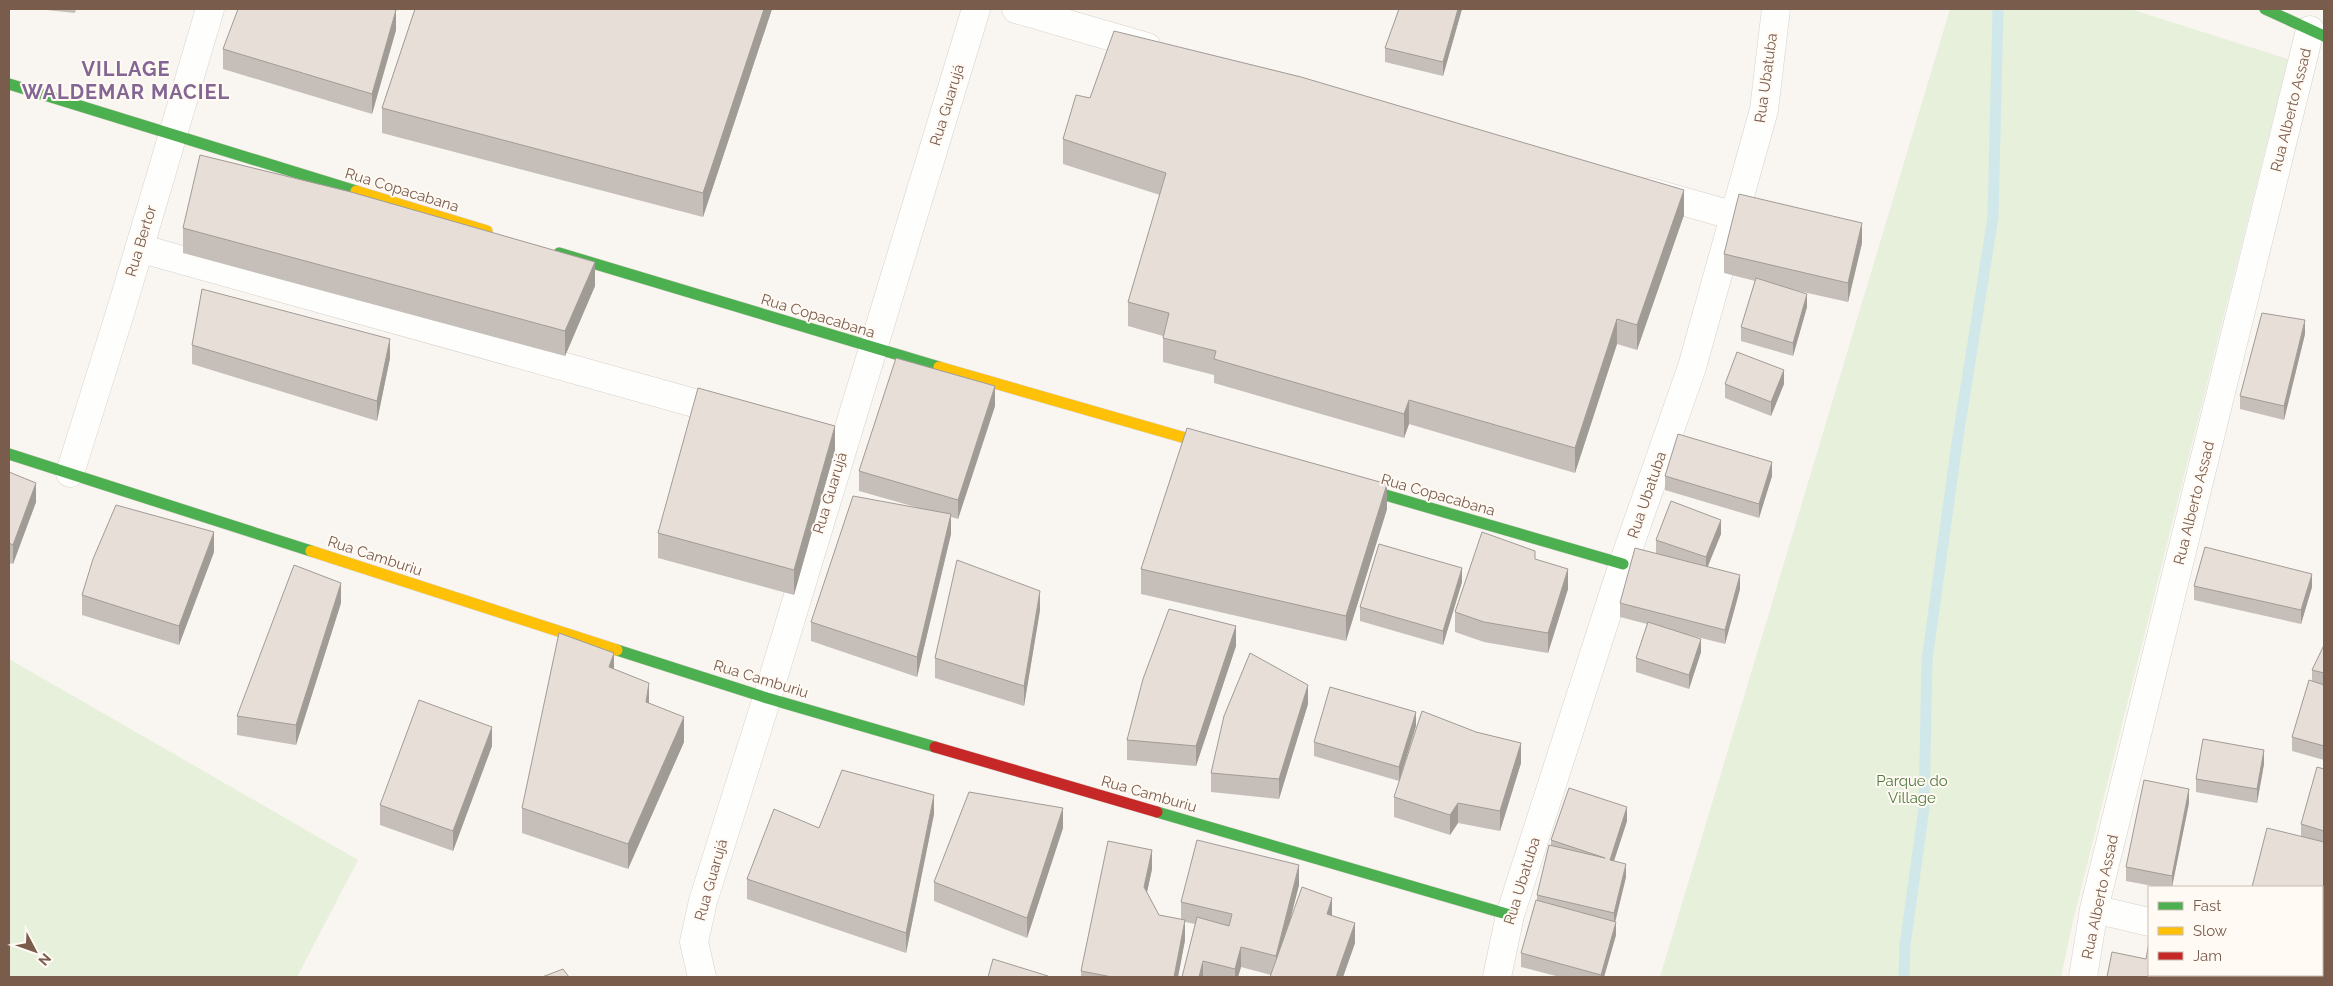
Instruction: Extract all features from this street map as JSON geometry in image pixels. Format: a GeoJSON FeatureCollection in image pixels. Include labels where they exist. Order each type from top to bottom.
{"type":"FeatureCollection","features":[{"type":"Feature","properties":{"kind":"street","name":"Rua Bertor"},"geometry":{"type":"LineString","coordinates":[[70,473],[210,9]]}},
{"type":"Feature","properties":{"kind":"street","name":"Rua Guarujá"},"geometry":{"type":"LineString","coordinates":[[702,977],[694,942],[703,901],[768,698],[976,9]]}},
{"type":"Feature","properties":{"kind":"street"},"geometry":{"type":"LineString","coordinates":[[1016,9],[1169,53]]}},
{"type":"Feature","properties":{"kind":"street","name":"Rua Ubatuba"},"geometry":{"type":"LineString","coordinates":[[1497,977],[1510,915],[1623,564],[1692,367],[1764,110],[1776,9]]}},
{"type":"Feature","properties":{"kind":"street"},"geometry":{"type":"LineString","coordinates":[[2265,9],[2317,33]]}},
{"type":"Feature","properties":{"kind":"street","name":"Rua Alberto Assad"},"geometry":{"type":"LineString","coordinates":[[2083,977],[2094,909],[2317,33]]}},
{"type":"Feature","properties":{"kind":"street","name":"Rua Copacabana"},"geometry":{"type":"LineString","coordinates":[[9,84],[495,234]]}},
{"type":"Feature","properties":{"kind":"street"},"geometry":{"type":"LineString","coordinates":[[1629,186],[1735,216]]}},
{"type":"Feature","properties":{"kind":"street"},"geometry":{"type":"LineString","coordinates":[[139,248],[753,419]]}},
{"type":"Feature","properties":{"kind":"street","name":"Rua Copacabana"},"geometry":{"type":"LineString","coordinates":[[551,251],[873,348],[1234,452]]}},
{"type":"Feature","properties":{"kind":"street"},"geometry":{"type":"LineString","coordinates":[[817,437],[844,444]]}},
{"type":"Feature","properties":{"kind":"street","name":"Rua Camburiu"},"geometry":{"type":"LineString","coordinates":[[9,454],[768,698],[1510,915]]}},
{"type":"Feature","properties":{"kind":"street","name":"Rua Copacabana"},"geometry":{"type":"LineString","coordinates":[[1338,482],[1623,564]]}},
{"type":"Feature","properties":{"kind":"street"},"geometry":{"type":"LineString","coordinates":[[2094,909],[2148,922]]}},
{"type":"Feature","properties":{"kind":"green space","name":"Parque do Village"},"geometry":{"type":"Polygon","coordinates":[[[1950,9],[2130,9],[2288,59],[2073,921],[2061,977],[1660,977],[1950,9]]]}},
{"type":"Feature","properties":{"kind":"green space"},"geometry":{"type":"Polygon","coordinates":[[[9,659],[358,860],[297,977],[9,977],[9,659]]]}},
{"type":"Feature","properties":{"kind":"building"},"geometry":{"type":"Polygon","coordinates":[[[238,9],[396,10],[372,94],[223,49],[238,9]]]}},
{"type":"Feature","properties":{"kind":"building"},"geometry":{"type":"Polygon","coordinates":[[[415,9],[764,9],[703,193],[382,108],[415,9]]]}},
{"type":"Feature","properties":{"kind":"building"},"geometry":{"type":"Polygon","coordinates":[[[1399,9],[1458,9],[1443,62],[1385,48],[1399,9]]]}},
{"type":"Feature","properties":{"kind":"building"},"geometry":{"type":"Polygon","coordinates":[[[1114,31],[1301,77],[1684,190],[1637,325],[1617,319],[1575,448],[1409,400],[1404,414],[1214,359],[1216,351],[1163,338],[1169,313],[1128,302],[1166,173],[1063,139],[1076,95],[1090,98],[1114,31]]]}},
{"type":"Feature","properties":{"kind":"building"},"geometry":{"type":"Polygon","coordinates":[[[200,155],[351,192],[595,262],[565,331],[183,228],[200,155]]]}},
{"type":"Feature","properties":{"kind":"building"},"geometry":{"type":"Polygon","coordinates":[[[1739,194],[1862,223],[1848,283],[1724,254],[1739,194]]]}},
{"type":"Feature","properties":{"kind":"building"},"geometry":{"type":"Polygon","coordinates":[[[1756,278],[1807,294],[1793,343],[1741,327],[1756,278]]]}},
{"type":"Feature","properties":{"kind":"building"},"geometry":{"type":"Polygon","coordinates":[[[202,289],[390,339],[377,401],[192,345],[202,289]]]}},
{"type":"Feature","properties":{"kind":"building"},"geometry":{"type":"Polygon","coordinates":[[[2262,313],[2305,320],[2284,406],[2240,396],[2262,313]]]}},
{"type":"Feature","properties":{"kind":"building"},"geometry":{"type":"Polygon","coordinates":[[[1737,352],[1784,370],[1771,402],[1725,384],[1737,352]]]}},
{"type":"Feature","properties":{"kind":"building"},"geometry":{"type":"Polygon","coordinates":[[[896,358],[995,386],[958,500],[859,471],[896,358]]]}},
{"type":"Feature","properties":{"kind":"building"},"geometry":{"type":"Polygon","coordinates":[[[698,388],[835,426],[794,570],[658,533],[698,388]]]}},
{"type":"Feature","properties":{"kind":"building"},"geometry":{"type":"Polygon","coordinates":[[[1187,428],[1387,484],[1346,616],[1141,569],[1187,428]]]}},
{"type":"Feature","properties":{"kind":"building"},"geometry":{"type":"Polygon","coordinates":[[[1678,434],[1772,462],[1759,504],[1665,476],[1678,434]]]}},
{"type":"Feature","properties":{"kind":"building"},"geometry":{"type":"Polygon","coordinates":[[[9,472],[36,483],[13,545],[9,543],[9,472]]]}},
{"type":"Feature","properties":{"kind":"building"},"geometry":{"type":"Polygon","coordinates":[[[853,496],[951,514],[917,657],[811,622],[853,496]]]}},
{"type":"Feature","properties":{"kind":"building"},"geometry":{"type":"Polygon","coordinates":[[[1671,501],[1721,520],[1706,557],[1656,540],[1671,501]]]}},
{"type":"Feature","properties":{"kind":"building"},"geometry":{"type":"Polygon","coordinates":[[[116,505],[214,532],[179,626],[82,595],[93,559],[116,505]]]}},
{"type":"Feature","properties":{"kind":"building"},"geometry":{"type":"Polygon","coordinates":[[[1482,532],[1535,551],[1535,559],[1568,569],[1548,633],[1484,622],[1455,612],[1482,532]]]}},
{"type":"Feature","properties":{"kind":"building"},"geometry":{"type":"Polygon","coordinates":[[[1379,544],[1462,568],[1443,631],[1360,607],[1379,544]]]}},
{"type":"Feature","properties":{"kind":"building"},"geometry":{"type":"Polygon","coordinates":[[[2205,547],[2312,574],[2301,610],[2194,586],[2205,547]]]}},
{"type":"Feature","properties":{"kind":"building"},"geometry":{"type":"Polygon","coordinates":[[[1635,548],[1740,575],[1725,630],[1620,603],[1635,548]]]}},
{"type":"Feature","properties":{"kind":"building"},"geometry":{"type":"Polygon","coordinates":[[[957,560],[1040,591],[1024,686],[935,658],[957,560]]]}},
{"type":"Feature","properties":{"kind":"building"},"geometry":{"type":"Polygon","coordinates":[[[294,565],[341,583],[296,725],[237,716],[294,565]]]}},
{"type":"Feature","properties":{"kind":"building"},"geometry":{"type":"Polygon","coordinates":[[[1169,609],[1236,626],[1196,746],[1127,740],[1143,679],[1169,609]]]}},
{"type":"Feature","properties":{"kind":"building"},"geometry":{"type":"Polygon","coordinates":[[[1648,622],[1701,639],[1689,675],[1636,658],[1648,622]]]}},
{"type":"Feature","properties":{"kind":"building"},"geometry":{"type":"Polygon","coordinates":[[[559,633],[614,653],[609,667],[649,683],[646,702],[684,717],[628,844],[522,808],[559,633]]]}},
{"type":"Feature","properties":{"kind":"building"},"geometry":{"type":"Polygon","coordinates":[[[2324,645],[2324,673],[2312,670],[2324,645]]]}},
{"type":"Feature","properties":{"kind":"building"},"geometry":{"type":"Polygon","coordinates":[[[1250,653],[1308,685],[1279,779],[1211,773],[1224,716],[1250,653]]]}},
{"type":"Feature","properties":{"kind":"building"},"geometry":{"type":"Polygon","coordinates":[[[2309,680],[2324,685],[2324,746],[2292,737],[2309,680]]]}},
{"type":"Feature","properties":{"kind":"building"},"geometry":{"type":"Polygon","coordinates":[[[1330,687],[1416,712],[1399,767],[1314,742],[1330,687]]]}},
{"type":"Feature","properties":{"kind":"building"},"geometry":{"type":"Polygon","coordinates":[[[419,700],[492,727],[453,831],[380,805],[419,700]]]}},
{"type":"Feature","properties":{"kind":"building"},"geometry":{"type":"Polygon","coordinates":[[[1422,711],[1476,732],[1521,743],[1500,811],[1458,803],[1450,815],[1394,797],[1422,711]]]}},
{"type":"Feature","properties":{"kind":"building"},"geometry":{"type":"Polygon","coordinates":[[[2203,739],[2264,750],[2257,789],[2196,779],[2203,739]]]}},
{"type":"Feature","properties":{"kind":"building"},"geometry":{"type":"Polygon","coordinates":[[[2317,767],[2324,769],[2324,831],[2301,824],[2317,767]]]}},
{"type":"Feature","properties":{"kind":"building"},"geometry":{"type":"Polygon","coordinates":[[[842,770],[934,795],[906,933],[747,879],[774,809],[819,828],[842,770]]]}},
{"type":"Feature","properties":{"kind":"building"},"geometry":{"type":"Polygon","coordinates":[[[2144,780],[2189,789],[2172,876],[2126,867],[2144,780]]]}},
{"type":"Feature","properties":{"kind":"building"},"geometry":{"type":"Polygon","coordinates":[[[1569,788],[1627,807],[1610,860],[1626,864],[1614,913],[1537,895],[1549,845],[1605,858],[1551,840],[1569,788]]]}},
{"type":"Feature","properties":{"kind":"building"},"geometry":{"type":"Polygon","coordinates":[[[969,792],[1063,808],[1027,918],[934,882],[969,792]]]}},
{"type":"Feature","properties":{"kind":"building"},"geometry":{"type":"Polygon","coordinates":[[[2267,828],[2324,842],[2324,912],[2323,886],[2252,886],[2267,828]]]}},
{"type":"Feature","properties":{"kind":"building"},"geometry":{"type":"Polygon","coordinates":[[[1197,840],[1299,865],[1276,956],[1241,947],[1235,969],[1203,961],[1199,977],[1182,977],[1197,917],[1229,926],[1232,914],[1181,902],[1197,840]]]}},
{"type":"Feature","properties":{"kind":"building"},"geometry":{"type":"Polygon","coordinates":[[[1108,841],[1152,850],[1144,887],[1159,915],[1185,920],[1174,977],[1112,977],[1081,971],[1108,841]]]}},
{"type":"Feature","properties":{"kind":"building"},"geometry":{"type":"Polygon","coordinates":[[[1302,887],[1332,898],[1327,914],[1355,923],[1336,977],[1270,977],[1302,887]]]}},
{"type":"Feature","properties":{"kind":"building"},"geometry":{"type":"Polygon","coordinates":[[[1536,900],[1616,922],[1601,975],[1521,953],[1536,900]]]}},
{"type":"Feature","properties":{"kind":"building"},"geometry":{"type":"Polygon","coordinates":[[[2148,948],[2148,976],[2204,976],[2107,977],[2112,952],[2146,959],[2148,948]]]}},
{"type":"Feature","properties":{"kind":"building"},"geometry":{"type":"Polygon","coordinates":[[[993,959],[1048,976],[1048,977],[988,977],[993,959]]]}},
{"type":"Feature","properties":{"kind":"building"},"geometry":{"type":"Polygon","coordinates":[[[2324,968],[2324,977],[2226,977],[2323,976],[2324,968]]]}},
{"type":"Feature","properties":{"kind":"building"},"geometry":{"type":"Polygon","coordinates":[[[563,969],[569,977],[542,977],[563,969]]]}},
{"type":"Feature","properties":{"kind":"waterway"},"geometry":{"type":"LineString","coordinates":[[1904,977],[1905,945],[1924,808],[1927,660],[1957,443],[1993,217],[1998,9]]}},
{"type":"Feature","properties":{"kind":"traffic: fast"},"geometry":{"type":"LineString","coordinates":[[2265,9],[2324,36]]}},
{"type":"Feature","properties":{"kind":"traffic: fast"},"geometry":{"type":"LineString","coordinates":[[9,84],[356,191]]}},
{"type":"Feature","properties":{"kind":"traffic: fast"},"geometry":{"type":"LineString","coordinates":[[559,253],[939,367]]}},
{"type":"Feature","properties":{"kind":"traffic: fast"},"geometry":{"type":"LineString","coordinates":[[9,454],[311,551]]}},
{"type":"Feature","properties":{"kind":"traffic: fast"},"geometry":{"type":"LineString","coordinates":[[1351,485],[1623,564]]}},
{"type":"Feature","properties":{"kind":"traffic: fast"},"geometry":{"type":"LineString","coordinates":[[617,650],[767,698],[935,747]]}},
{"type":"Feature","properties":{"kind":"traffic: fast"},"geometry":{"type":"LineString","coordinates":[[1157,812],[1510,915]]}},
{"type":"Feature","properties":{"kind":"traffic: slow"},"geometry":{"type":"LineString","coordinates":[[356,191],[487,231]]}},
{"type":"Feature","properties":{"kind":"traffic: slow"},"geometry":{"type":"LineString","coordinates":[[939,367],[1220,448]]}},
{"type":"Feature","properties":{"kind":"traffic: slow"},"geometry":{"type":"LineString","coordinates":[[311,551],[617,650]]}},
{"type":"Feature","properties":{"kind":"traffic: jam"},"geometry":{"type":"LineString","coordinates":[[935,747],[1157,812]]}},
{"type":"Feature","properties":{"kind":"district","name":"VILLAGE WALDEMAR MACIEL"},"geometry":{"type":"Point","coordinates":[126,80]}}]}
